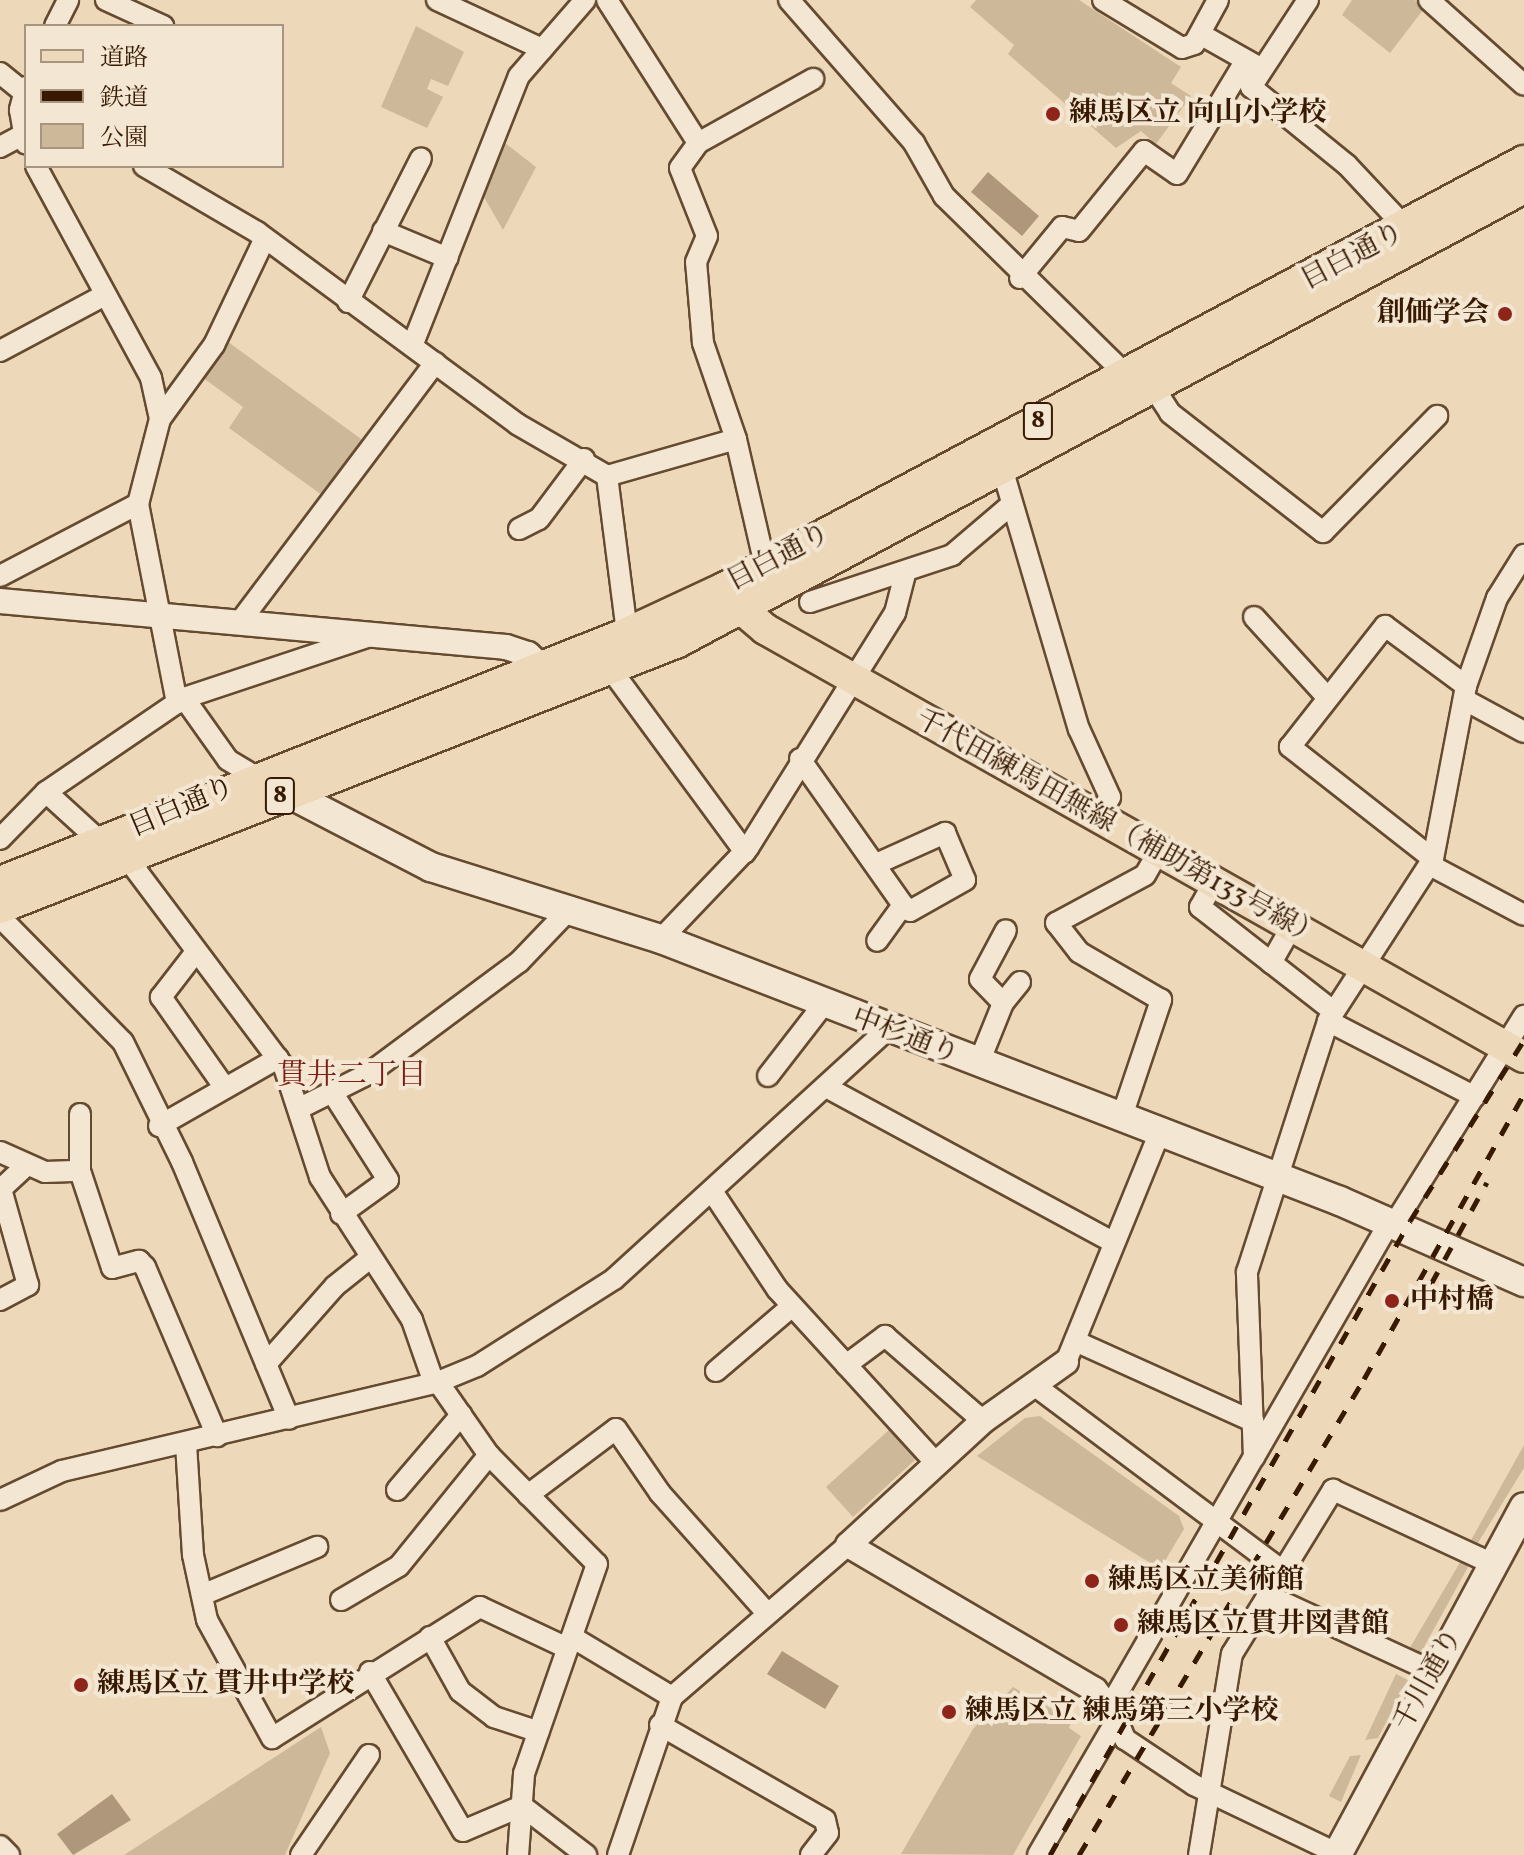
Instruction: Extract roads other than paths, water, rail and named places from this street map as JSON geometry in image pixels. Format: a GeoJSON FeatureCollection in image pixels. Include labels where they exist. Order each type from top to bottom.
{"type":"FeatureCollection","features":[{"type":"Feature","properties":{"kind":"main road","name":"目白通り"},"geometry":{"type":"LineString","coordinates":[[1140,382],[1524,161]]}},
{"type":"Feature","properties":{"kind":"main road","name":"目白通り"},"geometry":{"type":"LineString","coordinates":[[0,882],[256,778],[553,678],[612,671],[731,600],[998,457],[1524,188]]}},
{"type":"Feature","properties":{"kind":"main road","name":"目白通り"},"geometry":{"type":"LineString","coordinates":[[0,908],[288,793],[553,678],[627,633],[731,600],[765,565],[998,457]]}},
{"type":"Feature","properties":{"kind":"main road","name":"千代田練馬田無線（補助第133号線）"},"geometry":{"type":"LineString","coordinates":[[731,600],[848,677],[1515,1052]]}},
{"type":"Feature","properties":{"kind":"main road","name":"中杉通り"},"geometry":{"type":"LineString","coordinates":[[288,793],[431,867],[566,913],[661,939],[886,1031],[1280,1177],[1393,1222],[1524,1282]]}},
{"type":"Feature","properties":{"kind":"main road","name":"千川通り"},"geometry":{"type":"LineString","coordinates":[[1339,1854],[1524,1507]]}},
{"type":"Feature","properties":{"kind":"street"},"geometry":{"type":"LineString","coordinates":[[56,24],[68,0]]}},
{"type":"Feature","properties":{"kind":"street"},"geometry":{"type":"LineString","coordinates":[[106,0],[159,24]]}},
{"type":"Feature","properties":{"kind":"street"},"geometry":{"type":"LineString","coordinates":[[437,0],[542,49]]}},
{"type":"Feature","properties":{"kind":"street"},"geometry":{"type":"LineString","coordinates":[[412,346],[519,76],[585,0]]}},
{"type":"Feature","properties":{"kind":"street"},"geometry":{"type":"LineString","coordinates":[[608,0],[698,143]]}},
{"type":"Feature","properties":{"kind":"street"},"geometry":{"type":"LineString","coordinates":[[789,0],[914,143],[944,196],[1020,278],[1140,382],[1170,413],[1323,532],[1437,416]]}},
{"type":"Feature","properties":{"kind":"street"},"geometry":{"type":"LineString","coordinates":[[1103,0],[1182,48],[1200,34],[1218,0]]}},
{"type":"Feature","properties":{"kind":"street"},"geometry":{"type":"LineString","coordinates":[[1020,278],[1062,227],[1079,231],[1144,151],[1177,174],[1254,64],[1308,0]]}},
{"type":"Feature","properties":{"kind":"street"},"geometry":{"type":"LineString","coordinates":[[1429,0],[1524,85]]}},
{"type":"Feature","properties":{"kind":"street"},"geometry":{"type":"LineString","coordinates":[[1200,34],[1254,64]]}},
{"type":"Feature","properties":{"kind":"street"},"geometry":{"type":"LineString","coordinates":[[1254,64],[1251,87],[1347,165],[1406,228]]}},
{"type":"Feature","properties":{"kind":"street"},"geometry":{"type":"LineString","coordinates":[[0,73],[24,90]]}},
{"type":"Feature","properties":{"kind":"street"},"geometry":{"type":"LineString","coordinates":[[765,565],[736,439],[700,327],[696,262],[707,236],[680,168],[698,143],[813,79]]}},
{"type":"Feature","properties":{"kind":"street"},"geometry":{"type":"LineString","coordinates":[[0,147],[24,139]]}},
{"type":"Feature","properties":{"kind":"street"},"geometry":{"type":"LineString","coordinates":[[348,302],[421,158]]}},
{"type":"Feature","properties":{"kind":"street"},"geometry":{"type":"LineString","coordinates":[[37,168],[103,296],[137,348],[160,419]]}},
{"type":"Feature","properties":{"kind":"street"},"geometry":{"type":"LineString","coordinates":[[147,168],[264,240],[517,424],[584,459],[607,476],[627,633]]}},
{"type":"Feature","properties":{"kind":"street"},"geometry":{"type":"LineString","coordinates":[[383,231],[448,258]]}},
{"type":"Feature","properties":{"kind":"street"},"geometry":{"type":"LineString","coordinates":[[264,240],[214,345],[160,419],[138,504],[181,700],[228,760],[288,793]]}},
{"type":"Feature","properties":{"kind":"street"},"geometry":{"type":"LineString","coordinates":[[0,351],[103,296]]}},
{"type":"Feature","properties":{"kind":"street"},"geometry":{"type":"LineString","coordinates":[[239,623],[435,363]]}},
{"type":"Feature","properties":{"kind":"street"},"geometry":{"type":"LineString","coordinates":[[607,476],[736,439]]}},
{"type":"Feature","properties":{"kind":"street"},"geometry":{"type":"LineString","coordinates":[[998,457],[1079,729],[1110,797],[1098,817]]}},
{"type":"Feature","properties":{"kind":"street"},"geometry":{"type":"LineString","coordinates":[[519,529],[539,519],[584,459]]}},
{"type":"Feature","properties":{"kind":"street"},"geometry":{"type":"LineString","coordinates":[[0,576],[138,504]]}},
{"type":"Feature","properties":{"kind":"street"},"geometry":{"type":"LineString","coordinates":[[810,602],[905,574],[952,555],[1012,504]]}},
{"type":"Feature","properties":{"kind":"street"},"geometry":{"type":"LineString","coordinates":[[1254,1457],[1247,1272],[1330,1016],[1431,862],[1466,693],[1497,598],[1524,555]]}},
{"type":"Feature","properties":{"kind":"street"},"geometry":{"type":"LineString","coordinates":[[661,939],[745,852],[848,677],[895,613],[905,574]]}},
{"type":"Feature","properties":{"kind":"street"},"geometry":{"type":"LineString","coordinates":[[0,601],[506,647],[553,678]]}},
{"type":"Feature","properties":{"kind":"street"},"geometry":{"type":"LineString","coordinates":[[1254,617],[1327,697]]}},
{"type":"Feature","properties":{"kind":"street"},"geometry":{"type":"LineString","coordinates":[[1524,732],[1466,693],[1385,626],[1290,747],[1294,757],[1431,862],[1524,915]]}},
{"type":"Feature","properties":{"kind":"street"},"geometry":{"type":"LineString","coordinates":[[0,839],[46,792],[181,700],[378,634]]}},
{"type":"Feature","properties":{"kind":"street"},"geometry":{"type":"LineString","coordinates":[[612,671],[745,852]]}},
{"type":"Feature","properties":{"kind":"street"},"geometry":{"type":"LineString","coordinates":[[800,759],[910,911],[965,880],[945,833],[876,864]]}},
{"type":"Feature","properties":{"kind":"street"},"geometry":{"type":"LineString","coordinates":[[46,792],[101,842]]}},
{"type":"Feature","properties":{"kind":"street"},"geometry":{"type":"LineString","coordinates":[[1121,1119],[1161,1000],[1079,952],[1056,923],[1145,875],[1159,851]]}},
{"type":"Feature","properties":{"kind":"street"},"geometry":{"type":"LineString","coordinates":[[127,858],[195,953],[214,967],[278,1058],[300,1108],[311,1156],[341,1214],[412,1320],[436,1382],[489,1455],[597,1564],[539,1732],[522,1806],[518,1855]]}},
{"type":"Feature","properties":{"kind":"street"},"geometry":{"type":"LineString","coordinates":[[1214,882],[1200,907],[1271,963],[1330,1016],[1475,1097]]}},
{"type":"Feature","properties":{"kind":"street"},"geometry":{"type":"LineString","coordinates":[[877,941],[903,905]]}},
{"type":"Feature","properties":{"kind":"street"},"geometry":{"type":"LineString","coordinates":[[300,1108],[368,1074],[519,962],[566,913]]}},
{"type":"Feature","properties":{"kind":"street"},"geometry":{"type":"LineString","coordinates":[[0,917],[123,1042],[159,1126],[182,1162],[289,1419]]}},
{"type":"Feature","properties":{"kind":"street"},"geometry":{"type":"LineString","coordinates":[[1271,963],[1292,926]]}},
{"type":"Feature","properties":{"kind":"street"},"geometry":{"type":"LineString","coordinates":[[1003,1003],[979,983],[1006,930]]}},
{"type":"Feature","properties":{"kind":"street"},"geometry":{"type":"LineString","coordinates":[[195,953],[161,997],[225,1088]]}},
{"type":"Feature","properties":{"kind":"street"},"geometry":{"type":"LineString","coordinates":[[978,1065],[1003,1003],[1020,982]]}},
{"type":"Feature","properties":{"kind":"street"},"geometry":{"type":"LineString","coordinates":[[768,1076],[823,1005]]}},
{"type":"Feature","properties":{"kind":"street"},"geometry":{"type":"LineString","coordinates":[[1038,1855],[1218,1519],[1393,1222],[1475,1097],[1515,1052],[1524,1016]]}},
{"type":"Feature","properties":{"kind":"street"},"geometry":{"type":"LineString","coordinates":[[0,1500],[62,1471],[186,1444],[436,1382],[594,1295],[886,1031]]}},
{"type":"Feature","properties":{"kind":"street"},"geometry":{"type":"LineString","coordinates":[[159,1126],[278,1058]]}},
{"type":"Feature","properties":{"kind":"street"},"geometry":{"type":"LineString","coordinates":[[826,1087],[1113,1242]]}},
{"type":"Feature","properties":{"kind":"street"},"geometry":{"type":"LineString","coordinates":[[332,1092],[388,1180],[341,1214]]}},
{"type":"Feature","properties":{"kind":"street"},"geometry":{"type":"LineString","coordinates":[[80,1114],[80,1171],[112,1268],[139,1261],[145,1267],[217,1436]]}},
{"type":"Feature","properties":{"kind":"street"},"geometry":{"type":"LineString","coordinates":[[618,1855],[672,1697],[766,1612],[848,1545],[983,1421],[1034,1385],[1070,1352],[1159,1134]]}},
{"type":"Feature","properties":{"kind":"street"},"geometry":{"type":"LineString","coordinates":[[0,1152],[26,1166],[80,1171]]}},
{"type":"Feature","properties":{"kind":"street"},"geometry":{"type":"LineString","coordinates":[[0,1300],[28,1285],[1,1189],[26,1166]]}},
{"type":"Feature","properties":{"kind":"street"},"geometry":{"type":"LineString","coordinates":[[712,1191],[792,1306],[937,1464]]}},
{"type":"Feature","properties":{"kind":"street"},"geometry":{"type":"LineString","coordinates":[[266,1364],[335,1286],[370,1258]]}},
{"type":"Feature","properties":{"kind":"street"},"geometry":{"type":"LineString","coordinates":[[716,1371],[792,1306]]}},
{"type":"Feature","properties":{"kind":"street"},"geometry":{"type":"LineString","coordinates":[[846,1365],[885,1336],[983,1421]]}},
{"type":"Feature","properties":{"kind":"street"},"geometry":{"type":"LineString","coordinates":[[1070,1352],[1254,1422]]}},
{"type":"Feature","properties":{"kind":"street"},"geometry":{"type":"LineString","coordinates":[[1034,1385],[1218,1519],[1283,1571]]}},
{"type":"Feature","properties":{"kind":"street"},"geometry":{"type":"LineString","coordinates":[[397,1490],[461,1415]]}},
{"type":"Feature","properties":{"kind":"street"},"geometry":{"type":"LineString","coordinates":[[528,1495],[616,1429],[660,1493],[766,1612]]}},
{"type":"Feature","properties":{"kind":"street"},"geometry":{"type":"LineString","coordinates":[[186,1444],[207,1620],[272,1738],[370,1672],[480,1607],[570,1643],[672,1697]]}},
{"type":"Feature","properties":{"kind":"street"},"geometry":{"type":"LineString","coordinates":[[341,1600],[399,1566],[489,1455]]}},
{"type":"Feature","properties":{"kind":"street"},"geometry":{"type":"LineString","coordinates":[[1199,1855],[1205,1788],[1232,1654],[1333,1490],[1493,1564]]}},
{"type":"Feature","properties":{"kind":"street"},"geometry":{"type":"LineString","coordinates":[[848,1545],[1114,1712],[1125,1739],[1205,1788],[1339,1854]]}},
{"type":"Feature","properties":{"kind":"street"},"geometry":{"type":"LineString","coordinates":[[202,1595],[317,1547]]}},
{"type":"Feature","properties":{"kind":"street"},"geometry":{"type":"LineString","coordinates":[[1267,1595],[1434,1672]]}},
{"type":"Feature","properties":{"kind":"street"},"geometry":{"type":"LineString","coordinates":[[430,1637],[460,1691],[494,1717],[539,1732]]}},
{"type":"Feature","properties":{"kind":"street"},"geometry":{"type":"LineString","coordinates":[[370,1672],[463,1831],[522,1806]]}},
{"type":"Feature","properties":{"kind":"street"},"geometry":{"type":"LineString","coordinates":[[660,1725],[825,1820],[828,1833],[811,1855]]}},
{"type":"Feature","properties":{"kind":"street"},"geometry":{"type":"LineString","coordinates":[[301,1855],[369,1755]]}},
{"type":"Feature","properties":{"kind":"street"},"geometry":{"type":"LineString","coordinates":[[522,1806],[586,1855]]}},
{"type":"Feature","properties":{"kind":"street"},"geometry":{"type":"LineString","coordinates":[[0,1846],[9,1855]]}},
{"type":"Feature","properties":{"kind":"railway"},"geometry":{"type":"LineString","coordinates":[[1050,1855],[1410,1221],[1524,1040]]}},
{"type":"Feature","properties":{"kind":"railway"},"geometry":{"type":"LineString","coordinates":[[1079,1855],[1364,1379],[1524,1094]]}},
{"type":"Feature","properties":{"kind":"railway"},"geometry":{"type":"LineString","coordinates":[[1431,1284],[1487,1182]]}},
{"type":"Feature","properties":{"kind":"place","name":"練馬区立 向山小学校"},"geometry":{"type":"Point","coordinates":[1053,114]}},
{"type":"Feature","properties":{"kind":"place","name":"創価学会"},"geometry":{"type":"Point","coordinates":[1505,314]}},
{"type":"Feature","properties":{"kind":"place","name":"中村橋"},"geometry":{"type":"Point","coordinates":[1392,1301]}},
{"type":"Feature","properties":{"kind":"place","name":"練馬区立美術館"},"geometry":{"type":"Point","coordinates":[1092,1581]}},
{"type":"Feature","properties":{"kind":"place","name":"練馬区立貫井図書館"},"geometry":{"type":"Point","coordinates":[1121,1625]}},
{"type":"Feature","properties":{"kind":"place","name":"練馬区立 貫井中学校"},"geometry":{"type":"Point","coordinates":[81,1685]}},
{"type":"Feature","properties":{"kind":"place","name":"練馬区立 練馬第三小学校"},"geometry":{"type":"Point","coordinates":[949,1712]}},
{"type":"Feature","properties":{"kind":"district","name":"貫井二丁目"},"geometry":{"type":"Point","coordinates":[352,1076]}}]}
